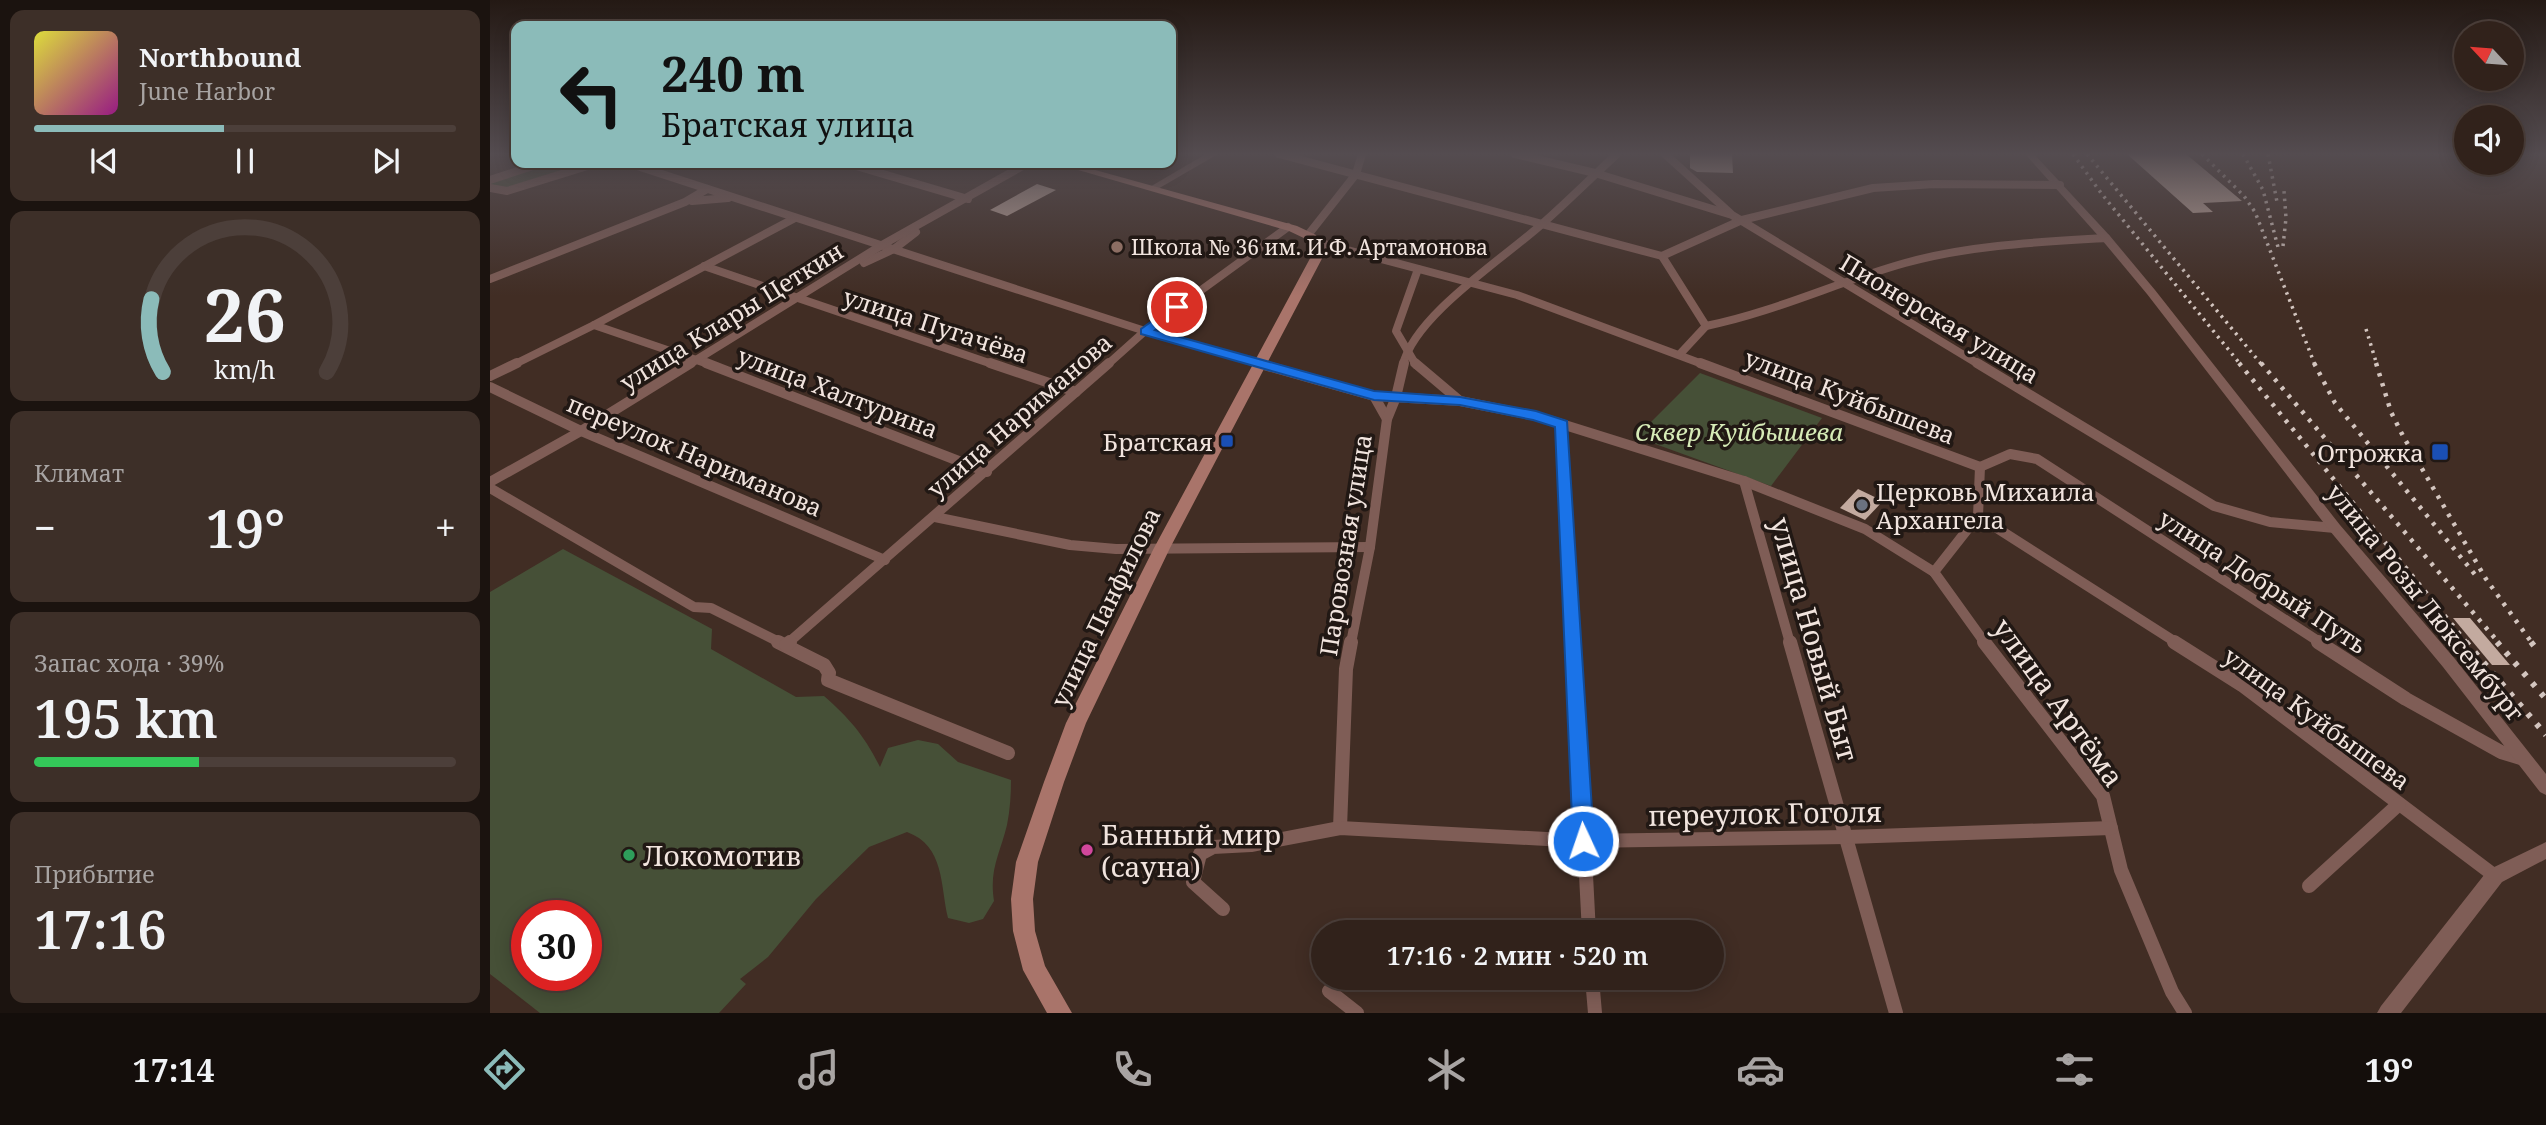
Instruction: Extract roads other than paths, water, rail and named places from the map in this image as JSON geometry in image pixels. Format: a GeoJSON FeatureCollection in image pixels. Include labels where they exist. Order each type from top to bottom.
{"type":"FeatureCollection","features":[{"type":"Feature","properties":{"kind":"main road","name":"улица Куйбышева"},"geometry":{"type":"LineString","coordinates":[[1199,201],[1288,227],[1315,243]]}},
{"type":"Feature","properties":{"kind":"main road","name":"улица Панфилова"},"geometry":{"type":"LineString","coordinates":[[1060,1013],[1035,970],[1024,931],[1023,899],[1027,862],[1076,723],[1162,548],[1260,362],[1315,243]]}},
{"type":"Feature","properties":{"kind":"street"},"geometry":{"type":"LineString","coordinates":[[490,279],[685,202],[694,201]]}},
{"type":"Feature","properties":{"kind":"street"},"geometry":{"type":"LineString","coordinates":[[743,201],[1146,331],[1374,396],[1460,401],[1536,416],[1744,481],[1865,529],[1934,572],[1978,516]]}},
{"type":"Feature","properties":{"kind":"street","name":"улица Клары Цеткин"},"geometry":{"type":"LineString","coordinates":[[490,482],[581,431],[882,245],[964,201]]}},
{"type":"Feature","properties":{"kind":"street","name":"улица Панфилова"},"geometry":{"type":"LineString","coordinates":[[1315,243],[1340,201]]}},
{"type":"Feature","properties":{"kind":"street"},"geometry":{"type":"LineString","coordinates":[[1457,201],[1662,256],[1742,220],[1819,201]]}},
{"type":"Feature","properties":{"kind":"street","name":"Паровозная улица"},"geometry":{"type":"LineString","coordinates":[[1340,828],[1346,669],[1370,547],[1387,419],[1396,397],[1406,353],[1437,312],[1566,201]]}},
{"type":"Feature","properties":{"kind":"street","name":"Пионерская улица"},"geometry":{"type":"LineString","coordinates":[[1687,201],[1742,220],[2214,506],[2270,522],[2335,528]]}},
{"type":"Feature","properties":{"kind":"street"},"geometry":{"type":"LineString","coordinates":[[1717,201],[1732,215]]}},
{"type":"Feature","properties":{"kind":"street","name":"улица Розы Люксембург"},"geometry":{"type":"LineString","coordinates":[[2074,201],[2335,528],[2449,663],[2546,787]]}},
{"type":"Feature","properties":{"kind":"street"},"geometry":{"type":"LineString","coordinates":[[490,376],[594,325],[795,218]]}},
{"type":"Feature","properties":{"kind":"street"},"geometry":{"type":"LineString","coordinates":[[839,274],[894,249],[914,235],[922,223]]}},
{"type":"Feature","properties":{"kind":"street","name":"улица Нариманова"},"geometry":{"type":"LineString","coordinates":[[786,645],[1146,331],[1288,227]]}},
{"type":"Feature","properties":{"kind":"street"},"geometry":{"type":"LineString","coordinates":[[1680,354],[1706,327],[1740,321],[1905,263],[1959,251],[2106,238]]}},
{"type":"Feature","properties":{"kind":"street","name":"улица Куйбышева"},"geometry":{"type":"LineString","coordinates":[[1315,243],[1517,295],[1980,467],[1978,516],[2242,685],[2495,876]]}},
{"type":"Feature","properties":{"kind":"street"},"geometry":{"type":"LineString","coordinates":[[1662,256],[1706,327]]}},
{"type":"Feature","properties":{"kind":"street","name":"улица Пугачёва"},"geometry":{"type":"LineString","coordinates":[[704,266],[1076,392]]}},
{"type":"Feature","properties":{"kind":"street"},"geometry":{"type":"LineString","coordinates":[[1418,270],[1396,331],[1406,353],[1423,374],[1460,401]]}},
{"type":"Feature","properties":{"kind":"street","name":"улица Халтурина"},"geometry":{"type":"LineString","coordinates":[[594,325],[696,359],[987,472]]}},
{"type":"Feature","properties":{"kind":"street","name":"переулок Нариманова"},"geometry":{"type":"LineString","coordinates":[[490,387],[581,431],[741,496],[885,560]]}},
{"type":"Feature","properties":{"kind":"street"},"geometry":{"type":"LineString","coordinates":[[1374,396],[1387,419]]}},
{"type":"Feature","properties":{"kind":"street"},"geometry":{"type":"LineString","coordinates":[[1562,425],[1589,920]]}},
{"type":"Feature","properties":{"kind":"street","name":"улица Добрый Путь"},"geometry":{"type":"LineString","coordinates":[[1980,467],[2010,454],[2037,459],[2406,699],[2501,752],[2524,759]]}},
{"type":"Feature","properties":{"kind":"street","name":"улица Новый Быт"},"geometry":{"type":"LineString","coordinates":[[1744,481],[1896,1013]]}},
{"type":"Feature","properties":{"kind":"street"},"geometry":{"type":"LineString","coordinates":[[490,488],[694,607],[711,608],[824,665],[829,673],[828,680],[1008,753]]}},
{"type":"Feature","properties":{"kind":"street"},"geometry":{"type":"LineString","coordinates":[[935,517],[1070,545],[1116,549],[1370,547]]}},
{"type":"Feature","properties":{"kind":"street","name":"улица Артёма"},"geometry":{"type":"LineString","coordinates":[[1934,572],[2002,667],[2103,796],[2121,870],[2172,992],[2185,1013]]}},
{"type":"Feature","properties":{"kind":"street"},"geometry":{"type":"LineString","coordinates":[[2309,886],[2399,804]]}},
{"type":"Feature","properties":{"kind":"street","name":"переулок Гоголя"},"geometry":{"type":"LineString","coordinates":[[1223,909],[1200,892],[1193,882],[1193,872],[1200,854],[1213,847],[1251,845],[1340,828],[1583,841],[1847,837],[2111,828]]}},
{"type":"Feature","properties":{"kind":"street"},"geometry":{"type":"LineString","coordinates":[[2388,1013],[2495,876],[2546,850]]}},
{"type":"Feature","properties":{"kind":"street"},"geometry":{"type":"LineString","coordinates":[[1593,990],[1595,1013]]}},
{"type":"Feature","properties":{"kind":"street"},"geometry":{"type":"LineString","coordinates":[[1329,991],[1357,1013]]}},
{"type":"Feature","properties":{"kind":"railway"},"geometry":{"type":"LineString","coordinates":[[2108,201],[2241,365]]}},
{"type":"Feature","properties":{"kind":"railway"},"geometry":{"type":"LineString","coordinates":[[2126,201],[2262,365]]}},
{"type":"Feature","properties":{"kind":"railway"},"geometry":{"type":"LineString","coordinates":[[2248,201],[2255,212],[2315,365]]}},
{"type":"Feature","properties":{"kind":"railway"},"geometry":{"type":"LineString","coordinates":[[2266,201],[2279,251]]}},
{"type":"Feature","properties":{"kind":"railway"},"geometry":{"type":"LineString","coordinates":[[2283,246],[2285,201]]}},
{"type":"Feature","properties":{"kind":"railway"},"geometry":{"type":"LineString","coordinates":[[2366,329],[2377,365]]}},
{"type":"Feature","properties":{"kind":"railway"},"geometry":{"type":"LineString","coordinates":[[2239,363],[2467,643]]}},
{"type":"Feature","properties":{"kind":"railway"},"geometry":{"type":"LineString","coordinates":[[2261,363],[2499,643]]}},
{"type":"Feature","properties":{"kind":"railway"},"geometry":{"type":"LineString","coordinates":[[2376,363],[2391,412],[2403,436],[2486,579],[2532,643]]}},
{"type":"Feature","properties":{"kind":"railway"},"geometry":{"type":"LineString","coordinates":[[2315,365],[2335,403],[2477,577]]}},
{"type":"Feature","properties":{"kind":"railway"},"geometry":{"type":"LineString","coordinates":[[2466,642],[2546,735]]}},
{"type":"Feature","properties":{"kind":"railway"},"geometry":{"type":"LineString","coordinates":[[2497,642],[2546,699]]}},
{"type":"Feature","properties":{"kind":"railway"},"geometry":{"type":"LineString","coordinates":[[2531,642],[2535,647]]}},
{"type":"Feature","properties":{"kind":"place","name":"Школа № 36 им. И.Ф. Артамонова"},"geometry":{"type":"Point","coordinates":[1117,247]}},
{"type":"Feature","properties":{"kind":"place","name":"Братская"},"geometry":{"type":"Point","coordinates":[1227,441]}},
{"type":"Feature","properties":{"kind":"place","name":"Отрожка"},"geometry":{"type":"Point","coordinates":[2440,452]}},
{"type":"Feature","properties":{"kind":"place","name":"Церковь Михаила Архангела"},"geometry":{"type":"Point","coordinates":[1862,505]}},
{"type":"Feature","properties":{"kind":"place","name":"Банный мир (сауна)"},"geometry":{"type":"Point","coordinates":[1087,850]}},
{"type":"Feature","properties":{"kind":"place","name":"Локомотив"},"geometry":{"type":"Point","coordinates":[629,855]}},
{"type":"Feature","properties":{"kind":"park label","name":"Сквер Куйбышева"},"geometry":{"type":"Point","coordinates":[1739,431]}}]}
